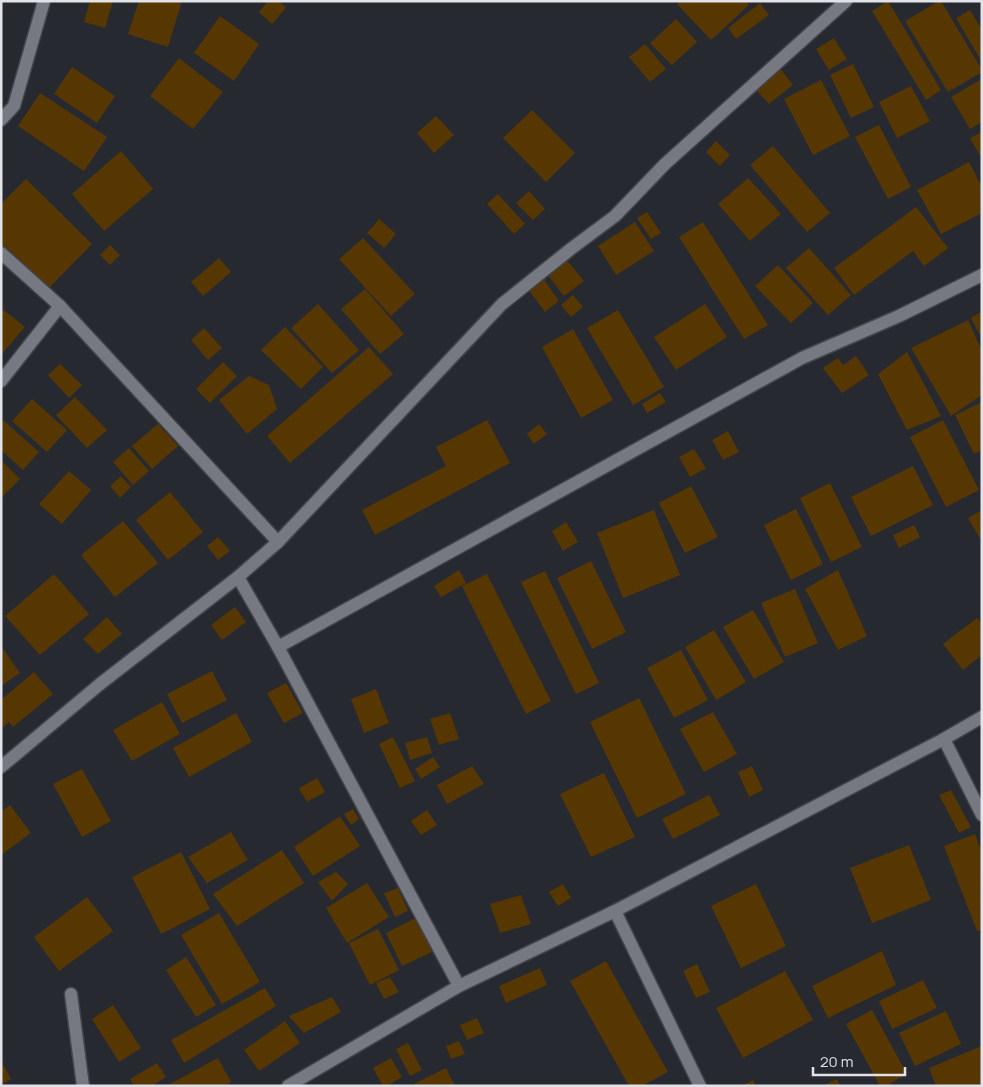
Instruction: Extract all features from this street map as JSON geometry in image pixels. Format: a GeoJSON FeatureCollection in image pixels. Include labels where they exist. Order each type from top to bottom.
{"type":"FeatureCollection","features":[{"type":"Feature","properties":{"kind":"street"},"geometry":{"type":"LineString","coordinates":[[1,120],[14,106],[44,1]]}},
{"type":"Feature","properties":{"kind":"street"},"geometry":{"type":"LineString","coordinates":[[1,768],[100,684],[238,577],[278,542],[502,304],[615,216],[665,164],[846,1]]}},
{"type":"Feature","properties":{"kind":"street"},"geometry":{"type":"LineString","coordinates":[[1,253],[60,306],[278,542]]}},
{"type":"Feature","properties":{"kind":"street"},"geometry":{"type":"LineString","coordinates":[[278,647],[802,358],[899,316],[982,275]]}},
{"type":"Feature","properties":{"kind":"street"},"geometry":{"type":"LineString","coordinates":[[1,381],[60,306]]}},
{"type":"Feature","properties":{"kind":"street"},"geometry":{"type":"LineString","coordinates":[[238,577],[278,647],[459,986]]}},
{"type":"Feature","properties":{"kind":"street"},"geometry":{"type":"LineString","coordinates":[[288,1086],[459,986],[615,910],[944,739],[982,717]]}},
{"type":"Feature","properties":{"kind":"street"},"geometry":{"type":"LineString","coordinates":[[944,739],[982,815]]}},
{"type":"Feature","properties":{"kind":"street"},"geometry":{"type":"LineString","coordinates":[[615,910],[700,1086]]}},
{"type":"Feature","properties":{"kind":"street"},"geometry":{"type":"LineString","coordinates":[[71,994],[83,1086]]}},
{"type":"Feature","properties":{"kind":"building"},"geometry":{"type":"Polygon","coordinates":[[[90,1],[113,1],[105,28],[84,22],[90,1]]]}},
{"type":"Feature","properties":{"kind":"building"},"geometry":{"type":"Polygon","coordinates":[[[139,1],[182,1],[168,47],[128,34],[139,1]]]}},
{"type":"Feature","properties":{"kind":"building"},"geometry":{"type":"Polygon","coordinates":[[[268,1],[279,1],[286,8],[272,24],[259,12],[268,1]]]}},
{"type":"Feature","properties":{"kind":"building"},"geometry":{"type":"Polygon","coordinates":[[[680,1],[746,1],[749,5],[711,40],[677,4],[680,1]]]}},
{"type":"Feature","properties":{"kind":"building"},"geometry":{"type":"Polygon","coordinates":[[[888,1],[941,90],[926,100],[872,11],[888,1]]]}},
{"type":"Feature","properties":{"kind":"building"},"geometry":{"type":"Polygon","coordinates":[[[941,1],[982,70],[982,72],[948,92],[905,21],[941,1]]]}},
{"type":"Feature","properties":{"kind":"building"},"geometry":{"type":"Polygon","coordinates":[[[760,3],[769,15],[736,39],[728,28],[760,3]]]}},
{"type":"Feature","properties":{"kind":"building"},"geometry":{"type":"Polygon","coordinates":[[[970,10],[982,30],[982,62],[956,18],[970,10]]]}},
{"type":"Feature","properties":{"kind":"building"},"geometry":{"type":"Polygon","coordinates":[[[220,16],[259,44],[234,81],[194,53],[220,16]]]}},
{"type":"Feature","properties":{"kind":"building"},"geometry":{"type":"Polygon","coordinates":[[[676,19],[697,42],[672,65],[650,43],[676,19]]]}},
{"type":"Feature","properties":{"kind":"building"},"geometry":{"type":"Polygon","coordinates":[[[834,38],[847,59],[829,70],[816,49],[834,38]]]}},
{"type":"Feature","properties":{"kind":"building"},"geometry":{"type":"Polygon","coordinates":[[[645,44],[666,69],[650,82],[629,57],[645,44]]]}},
{"type":"Feature","properties":{"kind":"building"},"geometry":{"type":"Polygon","coordinates":[[[179,58],[223,92],[193,129],[150,96],[179,58]]]}},
{"type":"Feature","properties":{"kind":"building"},"geometry":{"type":"Polygon","coordinates":[[[853,64],[874,107],[851,118],[830,75],[853,64]]]}},
{"type":"Feature","properties":{"kind":"building"},"geometry":{"type":"Polygon","coordinates":[[[72,67],[115,96],[97,123],[54,94],[72,67]]]}},
{"type":"Feature","properties":{"kind":"building"},"geometry":{"type":"Polygon","coordinates":[[[779,67],[793,85],[769,104],[754,88],[779,67]]]}},
{"type":"Feature","properties":{"kind":"building"},"geometry":{"type":"Polygon","coordinates":[[[982,79],[982,122],[970,129],[951,97],[982,79]]]}},
{"type":"Feature","properties":{"kind":"building"},"geometry":{"type":"Polygon","coordinates":[[[821,80],[850,136],[813,155],[784,99],[821,80]]]}},
{"type":"Feature","properties":{"kind":"building"},"geometry":{"type":"Polygon","coordinates":[[[911,86],[930,121],[897,138],[879,102],[911,86]]]}},
{"type":"Feature","properties":{"kind":"building"},"geometry":{"type":"Polygon","coordinates":[[[40,93],[107,137],[84,171],[18,126],[40,93]]]}},
{"type":"Feature","properties":{"kind":"building"},"geometry":{"type":"Polygon","coordinates":[[[532,110],[575,153],[546,182],[503,138],[532,110]]]}},
{"type":"Feature","properties":{"kind":"building"},"geometry":{"type":"Polygon","coordinates":[[[436,116],[454,135],[434,153],[417,133],[436,116]]]}},
{"type":"Feature","properties":{"kind":"building"},"geometry":{"type":"Polygon","coordinates":[[[879,125],[911,187],[888,199],[855,137],[879,125]]]}},
{"type":"Feature","properties":{"kind":"building"},"geometry":{"type":"Polygon","coordinates":[[[982,132],[982,159],[970,138],[982,132]]]}},
{"type":"Feature","properties":{"kind":"building"},"geometry":{"type":"Polygon","coordinates":[[[716,141],[730,155],[720,166],[706,152],[716,141]]]}},
{"type":"Feature","properties":{"kind":"building"},"geometry":{"type":"Polygon","coordinates":[[[773,146],[830,213],[807,232],[750,165],[773,146]]]}},
{"type":"Feature","properties":{"kind":"building"},"geometry":{"type":"Polygon","coordinates":[[[121,151],[153,189],[104,231],[72,194],[121,151]]]}},
{"type":"Feature","properties":{"kind":"building"},"geometry":{"type":"Polygon","coordinates":[[[969,162],[982,187],[982,213],[941,234],[917,190],[969,162]]]}},
{"type":"Feature","properties":{"kind":"building"},"geometry":{"type":"Polygon","coordinates":[[[748,178],[781,214],[750,241],[718,204],[748,178]]]}},
{"type":"Feature","properties":{"kind":"building"},"geometry":{"type":"Polygon","coordinates":[[[26,179],[92,244],[47,290],[1,245],[1,204],[26,179]]]}},
{"type":"Feature","properties":{"kind":"building"},"geometry":{"type":"Polygon","coordinates":[[[529,191],[545,209],[533,220],[516,203],[529,191]]]}},
{"type":"Feature","properties":{"kind":"building"},"geometry":{"type":"Polygon","coordinates":[[[498,194],[525,224],[514,234],[487,204],[498,194]]]}},
{"type":"Feature","properties":{"kind":"building"},"geometry":{"type":"Polygon","coordinates":[[[916,207],[948,248],[924,266],[913,251],[854,295],[834,268],[916,207]]]}},
{"type":"Feature","properties":{"kind":"building"},"geometry":{"type":"Polygon","coordinates":[[[647,212],[661,233],[651,239],[637,218],[647,212]]]}},
{"type":"Feature","properties":{"kind":"building"},"geometry":{"type":"Polygon","coordinates":[[[379,219],[396,234],[384,248],[367,233],[379,219]]]}},
{"type":"Feature","properties":{"kind":"building"},"geometry":{"type":"Polygon","coordinates":[[[635,222],[654,251],[616,275],[598,246],[635,222]]]}},
{"type":"Feature","properties":{"kind":"building"},"geometry":{"type":"Polygon","coordinates":[[[703,222],[768,325],[744,339],[679,237],[703,222]]]}},
{"type":"Feature","properties":{"kind":"building"},"geometry":{"type":"Polygon","coordinates":[[[363,238],[415,294],[391,316],[339,259],[363,238]]]}},
{"type":"Feature","properties":{"kind":"building"},"geometry":{"type":"Polygon","coordinates":[[[110,245],[120,255],[110,265],[100,255],[110,245]]]}},
{"type":"Feature","properties":{"kind":"building"},"geometry":{"type":"Polygon","coordinates":[[[809,248],[851,295],[828,315],[786,268],[809,248]]]}},
{"type":"Feature","properties":{"kind":"building"},"geometry":{"type":"Polygon","coordinates":[[[219,258],[231,272],[203,296],[191,282],[219,258]]]}},
{"type":"Feature","properties":{"kind":"building"},"geometry":{"type":"Polygon","coordinates":[[[566,259],[584,281],[564,296],[547,274],[566,259]]]}},
{"type":"Feature","properties":{"kind":"building"},"geometry":{"type":"Polygon","coordinates":[[[778,265],[813,303],[791,323],[755,286],[778,265]]]}},
{"type":"Feature","properties":{"kind":"building"},"geometry":{"type":"Polygon","coordinates":[[[543,278],[559,301],[545,312],[528,289],[543,278]]]}},
{"type":"Feature","properties":{"kind":"building"},"geometry":{"type":"Polygon","coordinates":[[[365,289],[404,334],[380,354],[341,309],[365,289]]]}},
{"type":"Feature","properties":{"kind":"building"},"geometry":{"type":"Polygon","coordinates":[[[573,295],[583,307],[571,317],[561,305],[573,295]]]}},
{"type":"Feature","properties":{"kind":"building"},"geometry":{"type":"Polygon","coordinates":[[[318,304],[359,350],[332,373],[291,328],[318,304]]]}},
{"type":"Feature","properties":{"kind":"building"},"geometry":{"type":"Polygon","coordinates":[[[705,304],[727,337],[676,370],[654,337],[705,304]]]}},
{"type":"Feature","properties":{"kind":"building"},"geometry":{"type":"Polygon","coordinates":[[[1,308],[25,327],[1,355],[1,308]]]}},
{"type":"Feature","properties":{"kind":"building"},"geometry":{"type":"Polygon","coordinates":[[[618,310],[664,387],[633,405],[587,328],[618,310]]]}},
{"type":"Feature","properties":{"kind":"building"},"geometry":{"type":"Polygon","coordinates":[[[982,311],[982,339],[971,318],[982,311]]]}},
{"type":"Feature","properties":{"kind":"building"},"geometry":{"type":"Polygon","coordinates":[[[968,320],[982,351],[982,395],[951,416],[911,348],[968,320]]]}},
{"type":"Feature","properties":{"kind":"building"},"geometry":{"type":"Polygon","coordinates":[[[285,327],[323,367],[301,389],[261,350],[285,327]]]}},
{"type":"Feature","properties":{"kind":"building"},"geometry":{"type":"Polygon","coordinates":[[[204,328],[222,348],[208,360],[191,340],[204,328]]]}},
{"type":"Feature","properties":{"kind":"building"},"geometry":{"type":"Polygon","coordinates":[[[573,329],[613,400],[581,418],[542,347],[573,329]]]}},
{"type":"Feature","properties":{"kind":"building"},"geometry":{"type":"Polygon","coordinates":[[[369,347],[393,374],[290,463],[267,436],[369,347]]]}},
{"type":"Feature","properties":{"kind":"building"},"geometry":{"type":"Polygon","coordinates":[[[907,352],[941,416],[907,430],[878,374],[907,352]]]}},
{"type":"Feature","properties":{"kind":"building"},"geometry":{"type":"Polygon","coordinates":[[[856,356],[869,375],[842,393],[823,368],[838,358],[843,365],[856,356]]]}},
{"type":"Feature","properties":{"kind":"building"},"geometry":{"type":"Polygon","coordinates":[[[223,362],[237,376],[210,403],[196,389],[223,362]]]}},
{"type":"Feature","properties":{"kind":"building"},"geometry":{"type":"Polygon","coordinates":[[[60,364],[82,385],[69,398],[48,375],[60,364]]]}},
{"type":"Feature","properties":{"kind":"building"},"geometry":{"type":"Polygon","coordinates":[[[249,376],[269,385],[277,409],[247,434],[219,400],[249,376]]]}},
{"type":"Feature","properties":{"kind":"building"},"geometry":{"type":"Polygon","coordinates":[[[660,393],[666,402],[647,413],[642,404],[660,393]]]}},
{"type":"Feature","properties":{"kind":"building"},"geometry":{"type":"Polygon","coordinates":[[[75,397],[107,430],[87,448],[56,415],[75,397]]]}},
{"type":"Feature","properties":{"kind":"building"},"geometry":{"type":"Polygon","coordinates":[[[32,399],[67,430],[47,452],[12,421],[32,399]]]}},
{"type":"Feature","properties":{"kind":"building"},"geometry":{"type":"Polygon","coordinates":[[[982,402],[982,450],[974,454],[955,415],[982,402]]]}},
{"type":"Feature","properties":{"kind":"building"},"geometry":{"type":"Polygon","coordinates":[[[3,420],[39,452],[23,470],[1,450],[1,422],[3,420]]]}},
{"type":"Feature","properties":{"kind":"building"},"geometry":{"type":"Polygon","coordinates":[[[487,420],[510,463],[375,535],[362,510],[446,466],[436,447],[487,420]]]}},
{"type":"Feature","properties":{"kind":"building"},"geometry":{"type":"Polygon","coordinates":[[[943,420],[979,490],[946,507],[910,437],[943,420]]]}},
{"type":"Feature","properties":{"kind":"building"},"geometry":{"type":"Polygon","coordinates":[[[158,424],[178,446],[152,469],[132,446],[158,424]]]}},
{"type":"Feature","properties":{"kind":"building"},"geometry":{"type":"Polygon","coordinates":[[[539,424],[547,434],[534,444],[527,434],[539,424]]]}},
{"type":"Feature","properties":{"kind":"building"},"geometry":{"type":"Polygon","coordinates":[[[728,431],[739,452],[723,460],[712,440],[728,431]]]}},
{"type":"Feature","properties":{"kind":"building"},"geometry":{"type":"Polygon","coordinates":[[[129,448],[149,471],[133,485],[113,462],[129,448]]]}},
{"type":"Feature","properties":{"kind":"building"},"geometry":{"type":"Polygon","coordinates":[[[694,449],[706,468],[690,477],[679,457],[694,449]]]}},
{"type":"Feature","properties":{"kind":"building"},"geometry":{"type":"Polygon","coordinates":[[[1,460],[20,479],[1,498],[1,460]]]}},
{"type":"Feature","properties":{"kind":"building"},"geometry":{"type":"Polygon","coordinates":[[[913,466],[933,505],[871,536],[851,497],[913,466]]]}},
{"type":"Feature","properties":{"kind":"building"},"geometry":{"type":"Polygon","coordinates":[[[69,471],[91,490],[62,524],[39,504],[69,471]]]}},
{"type":"Feature","properties":{"kind":"building"},"geometry":{"type":"Polygon","coordinates":[[[121,476],[131,487],[120,498],[110,486],[121,476]]]}},
{"type":"Feature","properties":{"kind":"building"},"geometry":{"type":"Polygon","coordinates":[[[830,483],[862,547],[831,562],[800,498],[830,483]]]}},
{"type":"Feature","properties":{"kind":"building"},"geometry":{"type":"Polygon","coordinates":[[[691,486],[718,537],[685,553],[659,503],[691,486]]]}},
{"type":"Feature","properties":{"kind":"building"},"geometry":{"type":"Polygon","coordinates":[[[170,492],[203,532],[168,560],[136,520],[170,492]]]}},
{"type":"Feature","properties":{"kind":"building"},"geometry":{"type":"Polygon","coordinates":[[[796,509],[823,564],[791,580],[764,525],[796,509]]]}},
{"type":"Feature","properties":{"kind":"building"},"geometry":{"type":"Polygon","coordinates":[[[654,510],[680,575],[623,598],[597,533],[654,510]]]}},
{"type":"Feature","properties":{"kind":"building"},"geometry":{"type":"Polygon","coordinates":[[[982,510],[982,542],[968,518],[982,510]]]}},
{"type":"Feature","properties":{"kind":"building"},"geometry":{"type":"Polygon","coordinates":[[[123,521],[158,563],[115,597],[81,555],[123,521]]]}},
{"type":"Feature","properties":{"kind":"building"},"geometry":{"type":"Polygon","coordinates":[[[566,522],[578,542],[563,551],[552,531],[566,522]]]}},
{"type":"Feature","properties":{"kind":"building"},"geometry":{"type":"Polygon","coordinates":[[[914,525],[920,537],[899,548],[893,535],[914,525]]]}},
{"type":"Feature","properties":{"kind":"building"},"geometry":{"type":"Polygon","coordinates":[[[218,537],[230,551],[218,560],[207,546],[218,537]]]}},
{"type":"Feature","properties":{"kind":"building"},"geometry":{"type":"Polygon","coordinates":[[[591,561],[626,632],[592,649],[557,578],[591,561]]]}},
{"type":"Feature","properties":{"kind":"building"},"geometry":{"type":"Polygon","coordinates":[[[459,570],[466,583],[441,597],[434,586],[459,570]]]}},
{"type":"Feature","properties":{"kind":"building"},"geometry":{"type":"Polygon","coordinates":[[[838,570],[867,636],[838,650],[805,589],[838,570]]]}},
{"type":"Feature","properties":{"kind":"building"},"geometry":{"type":"Polygon","coordinates":[[[545,571],[599,683],[576,694],[521,582],[545,571]]]}},
{"type":"Feature","properties":{"kind":"building"},"geometry":{"type":"Polygon","coordinates":[[[54,574],[89,614],[40,655],[5,616],[54,574]]]}},
{"type":"Feature","properties":{"kind":"building"},"geometry":{"type":"Polygon","coordinates":[[[487,574],[551,701],[526,714],[462,586],[487,574]]]}},
{"type":"Feature","properties":{"kind":"building"},"geometry":{"type":"Polygon","coordinates":[[[795,589],[818,643],[785,657],[761,603],[795,589]]]}},
{"type":"Feature","properties":{"kind":"building"},"geometry":{"type":"Polygon","coordinates":[[[235,607],[246,622],[222,640],[211,625],[235,607]]]}},
{"type":"Feature","properties":{"kind":"building"},"geometry":{"type":"Polygon","coordinates":[[[753,610],[784,662],[754,679],[723,627],[753,610]]]}},
{"type":"Feature","properties":{"kind":"building"},"geometry":{"type":"Polygon","coordinates":[[[107,617],[122,634],[98,654],[83,639],[107,617]]]}},
{"type":"Feature","properties":{"kind":"building"},"geometry":{"type":"Polygon","coordinates":[[[977,618],[982,624],[982,655],[963,670],[943,644],[977,618]]]}},
{"type":"Feature","properties":{"kind":"building"},"geometry":{"type":"Polygon","coordinates":[[[714,630],[746,682],[716,700],[685,647],[714,630]]]}},
{"type":"Feature","properties":{"kind":"building"},"geometry":{"type":"Polygon","coordinates":[[[1,646],[20,673],[1,686],[1,646]]]}},
{"type":"Feature","properties":{"kind":"building"},"geometry":{"type":"Polygon","coordinates":[[[681,650],[708,700],[674,718],[647,668],[681,650]]]}},
{"type":"Feature","properties":{"kind":"building"},"geometry":{"type":"Polygon","coordinates":[[[212,671],[227,700],[182,723],[167,694],[212,671]]]}},
{"type":"Feature","properties":{"kind":"building"},"geometry":{"type":"Polygon","coordinates":[[[34,672],[53,694],[13,727],[9,722],[1,729],[1,700],[34,672]]]}},
{"type":"Feature","properties":{"kind":"building"},"geometry":{"type":"Polygon","coordinates":[[[286,683],[303,713],[284,723],[267,693],[286,683]]]}},
{"type":"Feature","properties":{"kind":"building"},"geometry":{"type":"Polygon","coordinates":[[[376,689],[389,723],[364,733],[351,699],[376,689]]]}},
{"type":"Feature","properties":{"kind":"building"},"geometry":{"type":"Polygon","coordinates":[[[639,698],[686,794],[637,818],[590,722],[639,698]]]}},
{"type":"Feature","properties":{"kind":"building"},"geometry":{"type":"Polygon","coordinates":[[[162,702],[180,734],[132,761],[113,730],[162,702]]]}},
{"type":"Feature","properties":{"kind":"building"},"geometry":{"type":"Polygon","coordinates":[[[713,712],[737,754],[704,772],[680,729],[713,712]]]}},
{"type":"Feature","properties":{"kind":"building"},"geometry":{"type":"Polygon","coordinates":[[[236,713],[252,742],[189,777],[173,748],[236,713]]]}},
{"type":"Feature","properties":{"kind":"building"},"geometry":{"type":"Polygon","coordinates":[[[450,713],[459,739],[439,745],[430,719],[450,713]]]}},
{"type":"Feature","properties":{"kind":"building"},"geometry":{"type":"Polygon","coordinates":[[[393,737],[415,781],[400,788],[379,744],[393,737]]]}},
{"type":"Feature","properties":{"kind":"building"},"geometry":{"type":"Polygon","coordinates":[[[427,737],[432,753],[410,760],[405,743],[427,737]]]}},
{"type":"Feature","properties":{"kind":"building"},"geometry":{"type":"Polygon","coordinates":[[[433,757],[440,767],[421,779],[415,769],[433,757]]]}},
{"type":"Feature","properties":{"kind":"building"},"geometry":{"type":"Polygon","coordinates":[[[472,766],[484,784],[447,804],[437,785],[472,766]]]}},
{"type":"Feature","properties":{"kind":"building"},"geometry":{"type":"Polygon","coordinates":[[[752,766],[763,790],[749,797],[738,772],[752,766]]]}},
{"type":"Feature","properties":{"kind":"building"},"geometry":{"type":"Polygon","coordinates":[[[82,769],[111,821],[82,837],[53,784],[82,769]]]}},
{"type":"Feature","properties":{"kind":"building"},"geometry":{"type":"Polygon","coordinates":[[[604,773],[635,837],[591,857],[560,794],[604,773]]]}},
{"type":"Feature","properties":{"kind":"building"},"geometry":{"type":"Polygon","coordinates":[[[317,778],[325,792],[307,802],[299,788],[317,778]]]}},
{"type":"Feature","properties":{"kind":"building"},"geometry":{"type":"Polygon","coordinates":[[[951,790],[971,827],[959,833],[939,795],[951,790]]]}},
{"type":"Feature","properties":{"kind":"building"},"geometry":{"type":"Polygon","coordinates":[[[709,795],[720,815],[673,839],[662,819],[709,795]]]}},
{"type":"Feature","properties":{"kind":"building"},"geometry":{"type":"Polygon","coordinates":[[[10,805],[31,833],[1,855],[1,812],[10,805]]]}},
{"type":"Feature","properties":{"kind":"building"},"geometry":{"type":"Polygon","coordinates":[[[353,809],[359,819],[351,825],[344,814],[353,809]]]}},
{"type":"Feature","properties":{"kind":"building"},"geometry":{"type":"Polygon","coordinates":[[[427,810],[437,825],[421,835],[411,821],[427,810]]]}},
{"type":"Feature","properties":{"kind":"building"},"geometry":{"type":"Polygon","coordinates":[[[340,816],[360,846],[313,876],[294,847],[340,816]]]}},
{"type":"Feature","properties":{"kind":"building"},"geometry":{"type":"Polygon","coordinates":[[[231,832],[248,860],[207,883],[188,857],[231,832]]]}},
{"type":"Feature","properties":{"kind":"building"},"geometry":{"type":"Polygon","coordinates":[[[975,834],[982,853],[982,930],[977,931],[944,846],[975,834]]]}},
{"type":"Feature","properties":{"kind":"building"},"geometry":{"type":"Polygon","coordinates":[[[909,845],[931,900],[872,923],[850,868],[909,845]]]}},
{"type":"Feature","properties":{"kind":"building"},"geometry":{"type":"Polygon","coordinates":[[[282,850],[304,883],[237,926],[213,894],[282,850]]]}},
{"type":"Feature","properties":{"kind":"building"},"geometry":{"type":"Polygon","coordinates":[[[181,852],[210,909],[161,934],[132,877],[181,852]]]}},
{"type":"Feature","properties":{"kind":"building"},"geometry":{"type":"Polygon","coordinates":[[[336,872],[348,884],[332,901],[318,882],[336,872]]]}},
{"type":"Feature","properties":{"kind":"building"},"geometry":{"type":"Polygon","coordinates":[[[367,883],[389,917],[347,943],[326,908],[367,883]]]}},
{"type":"Feature","properties":{"kind":"building"},"geometry":{"type":"Polygon","coordinates":[[[563,884],[571,898],[558,906],[549,892],[563,884]]]}},
{"type":"Feature","properties":{"kind":"building"},"geometry":{"type":"Polygon","coordinates":[[[756,884],[786,946],[741,968],[711,906],[756,884]]]}},
{"type":"Feature","properties":{"kind":"building"},"geometry":{"type":"Polygon","coordinates":[[[398,888],[408,911],[395,917],[384,893],[398,888]]]}},
{"type":"Feature","properties":{"kind":"building"},"geometry":{"type":"Polygon","coordinates":[[[521,895],[531,924],[500,933],[490,904],[521,895]]]}},
{"type":"Feature","properties":{"kind":"building"},"geometry":{"type":"Polygon","coordinates":[[[87,897],[113,931],[59,971],[34,937],[87,897]]]}},
{"type":"Feature","properties":{"kind":"building"},"geometry":{"type":"Polygon","coordinates":[[[219,913],[260,982],[222,1004],[181,935],[219,913]]]}},
{"type":"Feature","properties":{"kind":"building"},"geometry":{"type":"Polygon","coordinates":[[[416,918],[432,952],[402,966],[386,933],[416,918]]]}},
{"type":"Feature","properties":{"kind":"building"},"geometry":{"type":"Polygon","coordinates":[[[378,929],[399,970],[370,985],[349,943],[378,929]]]}},
{"type":"Feature","properties":{"kind":"building"},"geometry":{"type":"Polygon","coordinates":[[[882,951],[896,985],[828,1018],[812,986],[882,951]]]}},
{"type":"Feature","properties":{"kind":"building"},"geometry":{"type":"Polygon","coordinates":[[[186,957],[216,1005],[196,1017],[166,970],[186,957]]]}},
{"type":"Feature","properties":{"kind":"building"},"geometry":{"type":"Polygon","coordinates":[[[606,961],[668,1072],[642,1086],[629,1086],[570,981],[606,961]]]}},
{"type":"Feature","properties":{"kind":"building"},"geometry":{"type":"Polygon","coordinates":[[[697,964],[710,992],[696,998],[683,971],[697,964]]]}},
{"type":"Feature","properties":{"kind":"building"},"geometry":{"type":"Polygon","coordinates":[[[540,968],[547,985],[506,1003],[499,986],[540,968]]]}},
{"type":"Feature","properties":{"kind":"building"},"geometry":{"type":"Polygon","coordinates":[[[785,971],[813,1020],[743,1058],[716,1008],[785,971]]]}},
{"type":"Feature","properties":{"kind":"building"},"geometry":{"type":"Polygon","coordinates":[[[390,977],[399,992],[384,999],[376,983],[390,977]]]}},
{"type":"Feature","properties":{"kind":"building"},"geometry":{"type":"Polygon","coordinates":[[[923,980],[937,1008],[892,1029],[879,1001],[923,980]]]}},
{"type":"Feature","properties":{"kind":"building"},"geometry":{"type":"Polygon","coordinates":[[[265,988],[276,1006],[184,1063],[171,1040],[265,988]]]}},
{"type":"Feature","properties":{"kind":"building"},"geometry":{"type":"Polygon","coordinates":[[[332,997],[341,1012],[304,1033],[289,1016],[332,997]]]}},
{"type":"Feature","properties":{"kind":"building"},"geometry":{"type":"Polygon","coordinates":[[[113,1005],[141,1048],[119,1062],[92,1019],[113,1005]]]}},
{"type":"Feature","properties":{"kind":"building"},"geometry":{"type":"Polygon","coordinates":[[[872,1010],[907,1074],[886,1086],[880,1086],[846,1024],[872,1010]]]}},
{"type":"Feature","properties":{"kind":"building"},"geometry":{"type":"Polygon","coordinates":[[[946,1011],[961,1044],[915,1066],[899,1033],[946,1011]]]}},
{"type":"Feature","properties":{"kind":"building"},"geometry":{"type":"Polygon","coordinates":[[[477,1018],[484,1033],[467,1040],[460,1025],[477,1018]]]}},
{"type":"Feature","properties":{"kind":"building"},"geometry":{"type":"Polygon","coordinates":[[[285,1021],[300,1043],[259,1071],[244,1050],[285,1021]]]}},
{"type":"Feature","properties":{"kind":"building"},"geometry":{"type":"Polygon","coordinates":[[[459,1041],[465,1054],[451,1059],[446,1046],[459,1041]]]}},
{"type":"Feature","properties":{"kind":"building"},"geometry":{"type":"Polygon","coordinates":[[[408,1043],[422,1070],[410,1076],[396,1049],[408,1043]]]}},
{"type":"Feature","properties":{"kind":"building"},"geometry":{"type":"Polygon","coordinates":[[[982,1046],[982,1083],[975,1086],[936,1086],[929,1068],[982,1046]]]}},
{"type":"Feature","properties":{"kind":"building"},"geometry":{"type":"Polygon","coordinates":[[[218,1058],[231,1082],[225,1086],[166,1086],[218,1058]]]}},
{"type":"Feature","properties":{"kind":"building"},"geometry":{"type":"Polygon","coordinates":[[[391,1058],[402,1077],[387,1086],[383,1086],[373,1068],[391,1058]]]}},
{"type":"Feature","properties":{"kind":"building"},"geometry":{"type":"Polygon","coordinates":[[[1,1061],[11,1079],[1,1085],[1,1061]]]}},
{"type":"Feature","properties":{"kind":"building"},"geometry":{"type":"Polygon","coordinates":[[[157,1063],[166,1077],[152,1086],[134,1086],[130,1079],[157,1063]]]}},
{"type":"Feature","properties":{"kind":"building"},"geometry":{"type":"Polygon","coordinates":[[[446,1068],[455,1086],[415,1086],[414,1084],[446,1068]]]}},
{"type":"Feature","properties":{"kind":"building"},"geometry":{"type":"Polygon","coordinates":[[[837,1079],[840,1086],[822,1086],[837,1079]]]}},
{"type":"Feature","properties":{"kind":"building"},"geometry":{"type":"Polygon","coordinates":[[[753,1080],[756,1086],[741,1086],[753,1080]]]}}]}
